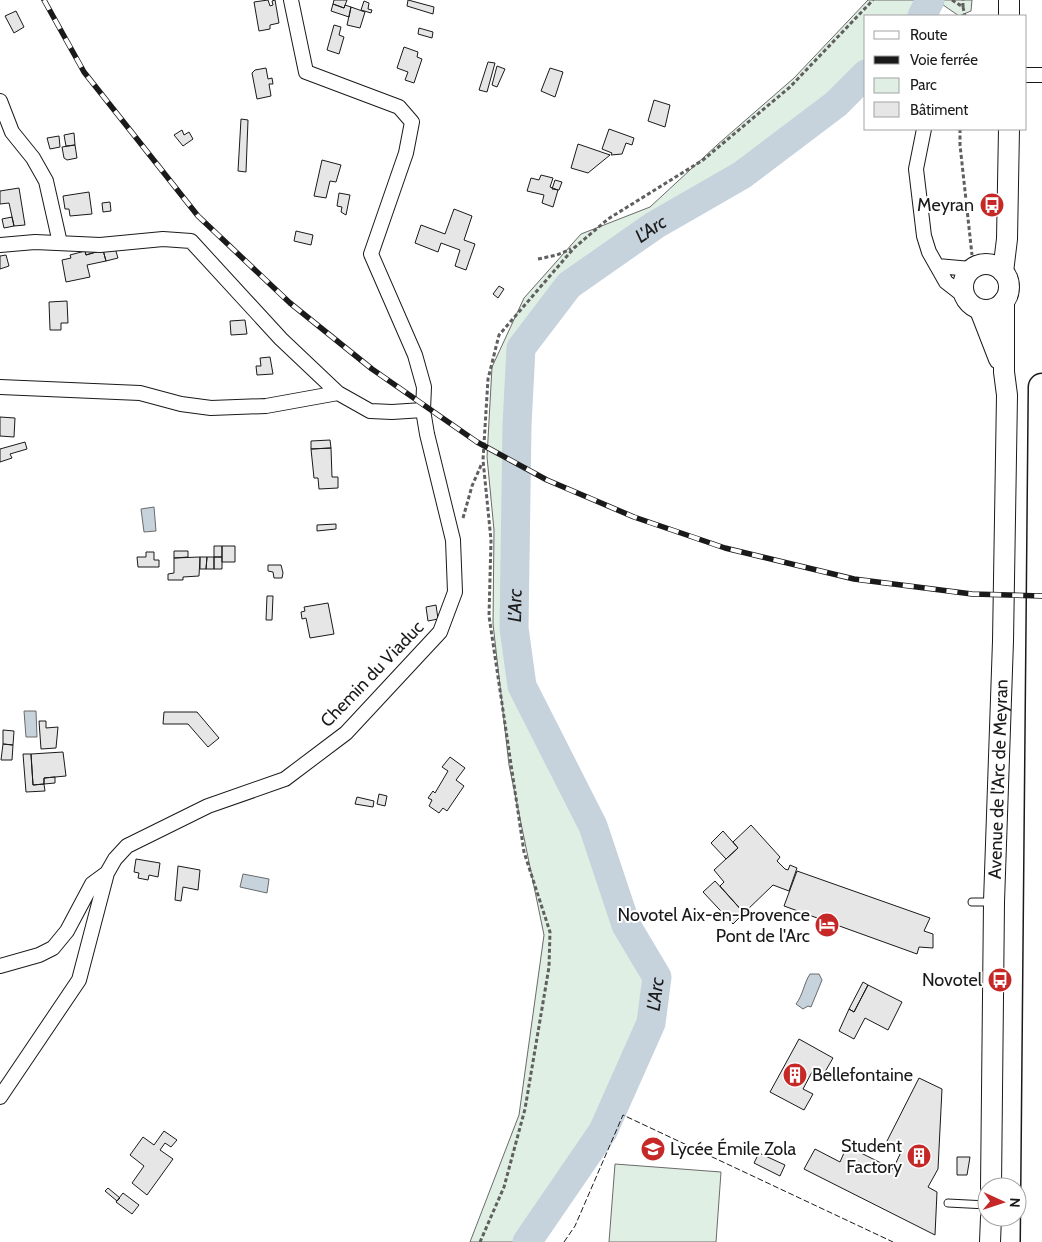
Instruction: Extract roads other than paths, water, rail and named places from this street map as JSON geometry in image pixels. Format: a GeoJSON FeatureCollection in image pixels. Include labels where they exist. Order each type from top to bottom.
{"type":"FeatureCollection","features":[{"type":"Feature","properties":{"kind":"highway"},"geometry":{"type":"LineString","coordinates":[[1034,1242],[1042,387]]}},
{"type":"Feature","properties":{"kind":"main road"},"geometry":{"type":"LineString","coordinates":[[1009,15],[1010,0]]}},
{"type":"Feature","properties":{"kind":"main road"},"geometry":{"type":"LineString","coordinates":[[1003,272],[1007,239],[1009,130]]}},
{"type":"Feature","properties":{"kind":"main road"},"geometry":{"type":"LineString","coordinates":[[975,267],[997,267],[1003,272],[1009,286],[1004,301],[989,310],[980,310],[972,306],[964,296],[963,281],[975,267],[1007,239]]}},
{"type":"Feature","properties":{"kind":"main road","name":"Avenue de l'Arc de Meyran"},"geometry":{"type":"LineString","coordinates":[[991,1177],[994,902],[1005,566],[1007,395],[1004,372],[1004,301]]}},
{"type":"Feature","properties":{"kind":"main road","name":"Avenue de l'Arc de Meyran"},"geometry":{"type":"LineString","coordinates":[[980,310],[1004,372]]}},
{"type":"Feature","properties":{"kind":"main road"},"geometry":{"type":"LineString","coordinates":[[990,1227],[990,1242]]}},
{"type":"Feature","properties":{"kind":"street","name":"Chemin du Viaduc"},"geometry":{"type":"LineString","coordinates":[[0,1097],[80,980],[107,873],[114,859],[127,846],[208,806],[285,779],[346,733],[440,632],[454,592],[453,540],[427,434],[423,410],[424,387],[415,355],[371,254],[406,153],[412,122],[399,107],[306,72],[291,0]]}},
{"type":"Feature","properties":{"kind":"street"},"geometry":{"type":"LineString","coordinates":[[1027,75],[1042,75]]}},
{"type":"Feature","properties":{"kind":"street"},"geometry":{"type":"LineString","coordinates":[[0,101],[12,132],[33,158],[46,181],[60,243]]}},
{"type":"Feature","properties":{"kind":"street"},"geometry":{"type":"LineString","coordinates":[[924,130],[916,169],[924,236],[946,282],[964,296]]}},
{"type":"Feature","properties":{"kind":"street"},"geometry":{"type":"LineString","coordinates":[[0,244],[60,243],[100,245],[163,239],[191,241],[281,340],[338,393],[370,411],[423,410]]}},
{"type":"Feature","properties":{"kind":"street"},"geometry":{"type":"LineString","coordinates":[[937,266],[975,267]]}},
{"type":"Feature","properties":{"kind":"street"},"geometry":{"type":"LineString","coordinates":[[0,387],[140,393],[181,404],[211,408],[266,406],[338,393]]}},
{"type":"Feature","properties":{"kind":"street"},"geometry":{"type":"LineString","coordinates":[[0,966],[39,955],[53,948],[67,931],[92,884],[107,873]]}},
{"type":"Feature","properties":{"kind":"lane"},"geometry":{"type":"LineString","coordinates":[[972,902],[994,902]]}},
{"type":"Feature","properties":{"kind":"lane"},"geometry":{"type":"LineString","coordinates":[[948,1203],[977,1204]]}},
{"type":"Feature","properties":{"kind":"waterway","name":"L'Arc"},"geometry":{"type":"LineString","coordinates":[[922,15],[930,0]]}},
{"type":"Feature","properties":{"kind":"waterway","name":"L'Arc"},"geometry":{"type":"LineString","coordinates":[[527,1242],[603,1131],[651,1023],[657,977],[626,925],[593,826],[522,686],[514,628],[517,425],[521,348],[569,285],[655,225],[742,175],[836,104],[864,76]]}},
{"type":"Feature","properties":{"kind":"railway"},"geometry":{"type":"LineString","coordinates":[[44,0],[84,72],[198,216],[290,303],[372,369],[477,442],[547,480],[634,517],[725,548],[854,579],[972,594],[1042,596]]}},
{"type":"Feature","properties":{"kind":"place","name":"Meyran"},"geometry":{"type":"Point","coordinates":[992,205]}},
{"type":"Feature","properties":{"kind":"place","name":"Novotel Aix-en-Provence Pont de l'Arc"},"geometry":{"type":"Point","coordinates":[827,925]}},
{"type":"Feature","properties":{"kind":"place","name":"Novotel"},"geometry":{"type":"Point","coordinates":[1000,980]}},
{"type":"Feature","properties":{"kind":"place","name":"Bellefontaine"},"geometry":{"type":"Point","coordinates":[795,1075]}},
{"type":"Feature","properties":{"kind":"place","name":"Lycée Émile Zola"},"geometry":{"type":"Point","coordinates":[653,1149]}},
{"type":"Feature","properties":{"kind":"place","name":"Student Factory"},"geometry":{"type":"Point","coordinates":[919,1156]}}]}
